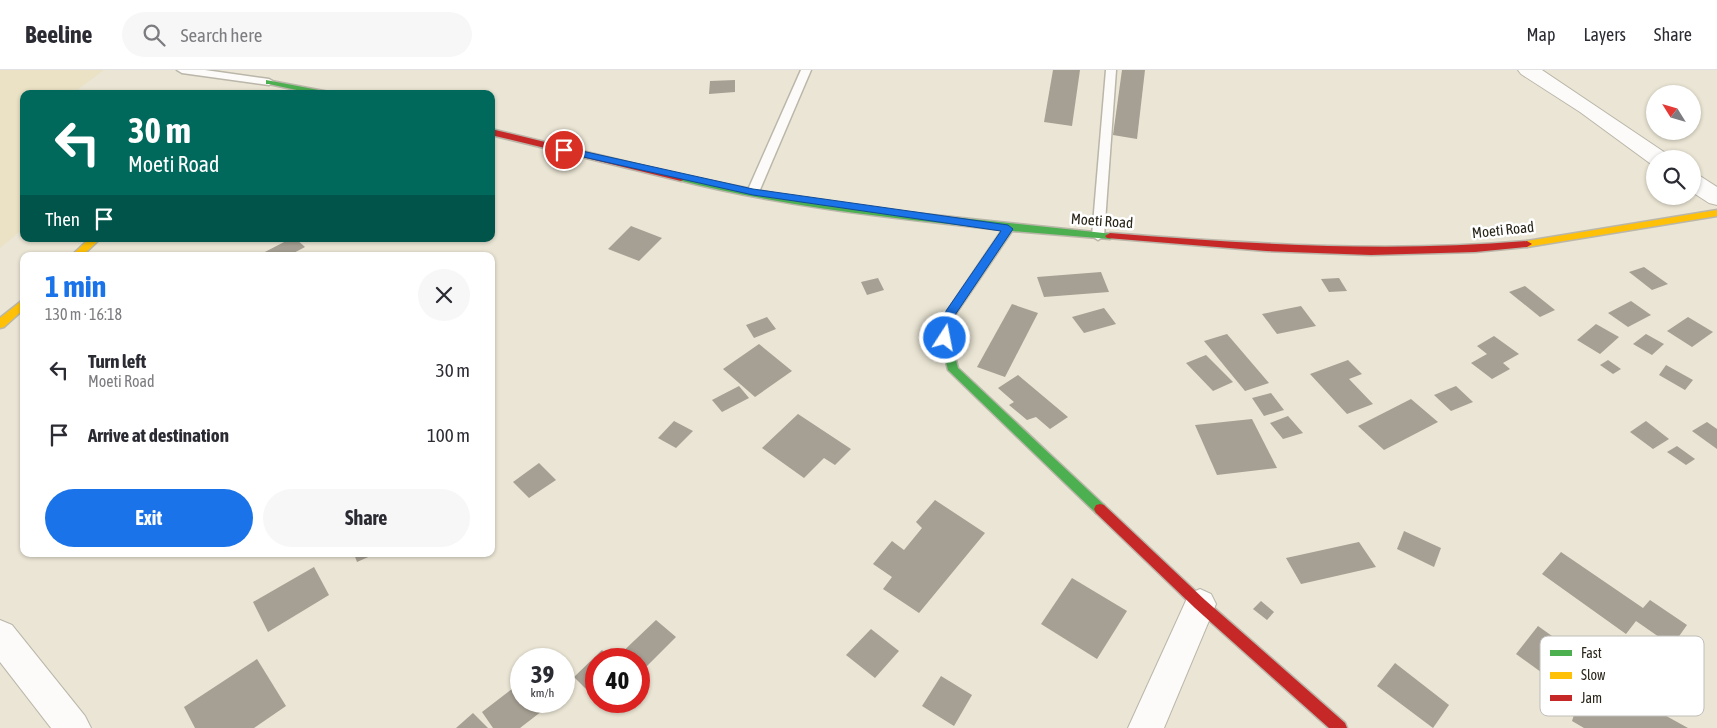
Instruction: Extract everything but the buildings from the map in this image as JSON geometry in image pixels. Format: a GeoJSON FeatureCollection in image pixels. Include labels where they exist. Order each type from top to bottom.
{"type":"FeatureCollection","features":[{"type":"Feature","properties":{"kind":"street"},"geometry":{"type":"LineString","coordinates":[[260,90],[282,70]]}},
{"type":"Feature","properties":{"kind":"street"},"geometry":{"type":"LineString","coordinates":[[1528,70],[1587,108],[1646,150]]}},
{"type":"Feature","properties":{"kind":"street"},"geometry":{"type":"LineString","coordinates":[[269,82],[309,90]]}},
{"type":"Feature","properties":{"kind":"street","name":"Moeti Road"},"geometry":{"type":"LineString","coordinates":[[495,133],[637,168],[753,192],[1008,229],[1098,236],[1297,248],[1460,249],[1522,244],[1717,213]]}},
{"type":"Feature","properties":{"kind":"street"},"geometry":{"type":"LineString","coordinates":[[1701,187],[1717,198]]}},
{"type":"Feature","properties":{"kind":"street"},"geometry":{"type":"LineString","coordinates":[[1008,229],[950,314],[945,338],[953,370],[1200,604],[1340,728]]}},
{"type":"Feature","properties":{"kind":"street"},"geometry":{"type":"LineString","coordinates":[[80,252],[92,242]]}},
{"type":"Feature","properties":{"kind":"street"},"geometry":{"type":"LineString","coordinates":[[0,324],[20,306]]}},
{"type":"Feature","properties":{"kind":"street"},"geometry":{"type":"LineString","coordinates":[[1146,728],[1200,604]]}},
{"type":"Feature","properties":{"kind":"street"},"geometry":{"type":"LineString","coordinates":[[0,636],[73,728]]}},
{"type":"Feature","properties":{"kind":"lane"},"geometry":{"type":"LineString","coordinates":[[182,70],[269,82]]}},
{"type":"Feature","properties":{"kind":"lane"},"geometry":{"type":"LineString","coordinates":[[753,192],[806,70]]}},
{"type":"Feature","properties":{"kind":"lane"},"geometry":{"type":"LineString","coordinates":[[1098,236],[1111,70]]}},
{"type":"Feature","properties":{"kind":"shaded area"},"geometry":{"type":"Polygon","coordinates":[[[0,70],[104,70],[77,90],[20,90],[20,231],[0,248],[0,70]]]}},
{"type":"Feature","properties":{"kind":"traffic: fast"},"geometry":{"type":"LineString","coordinates":[[269,82],[309,90]]}},
{"type":"Feature","properties":{"kind":"traffic: fast"},"geometry":{"type":"LineString","coordinates":[[681,178],[787,199],[841,207],[1002,227],[1110,236]]}},
{"type":"Feature","properties":{"kind":"traffic: fast"},"geometry":{"type":"LineString","coordinates":[[1008,229],[950,314],[945,338],[953,370],[1100,509]]}},
{"type":"Feature","properties":{"kind":"traffic: slow"},"geometry":{"type":"LineString","coordinates":[[1527,244],[1717,213]]}},
{"type":"Feature","properties":{"kind":"traffic: slow"},"geometry":{"type":"LineString","coordinates":[[80,252],[92,242]]}},
{"type":"Feature","properties":{"kind":"traffic: slow"},"geometry":{"type":"LineString","coordinates":[[0,324],[20,306]]}},
{"type":"Feature","properties":{"kind":"traffic: jam"},"geometry":{"type":"LineString","coordinates":[[495,133],[681,178]]}},
{"type":"Feature","properties":{"kind":"traffic: jam"},"geometry":{"type":"LineString","coordinates":[[1110,236],[1318,250],[1423,251],[1527,244]]}},
{"type":"Feature","properties":{"kind":"traffic: jam"},"geometry":{"type":"LineString","coordinates":[[1100,509],[1200,604],[1340,728]]}},
{"type":"Feature","properties":{"kind":"route"},"geometry":{"type":"LineString","coordinates":[[564,150],[637,168],[753,192],[1008,229],[950,314],[945,338]]}}]}
